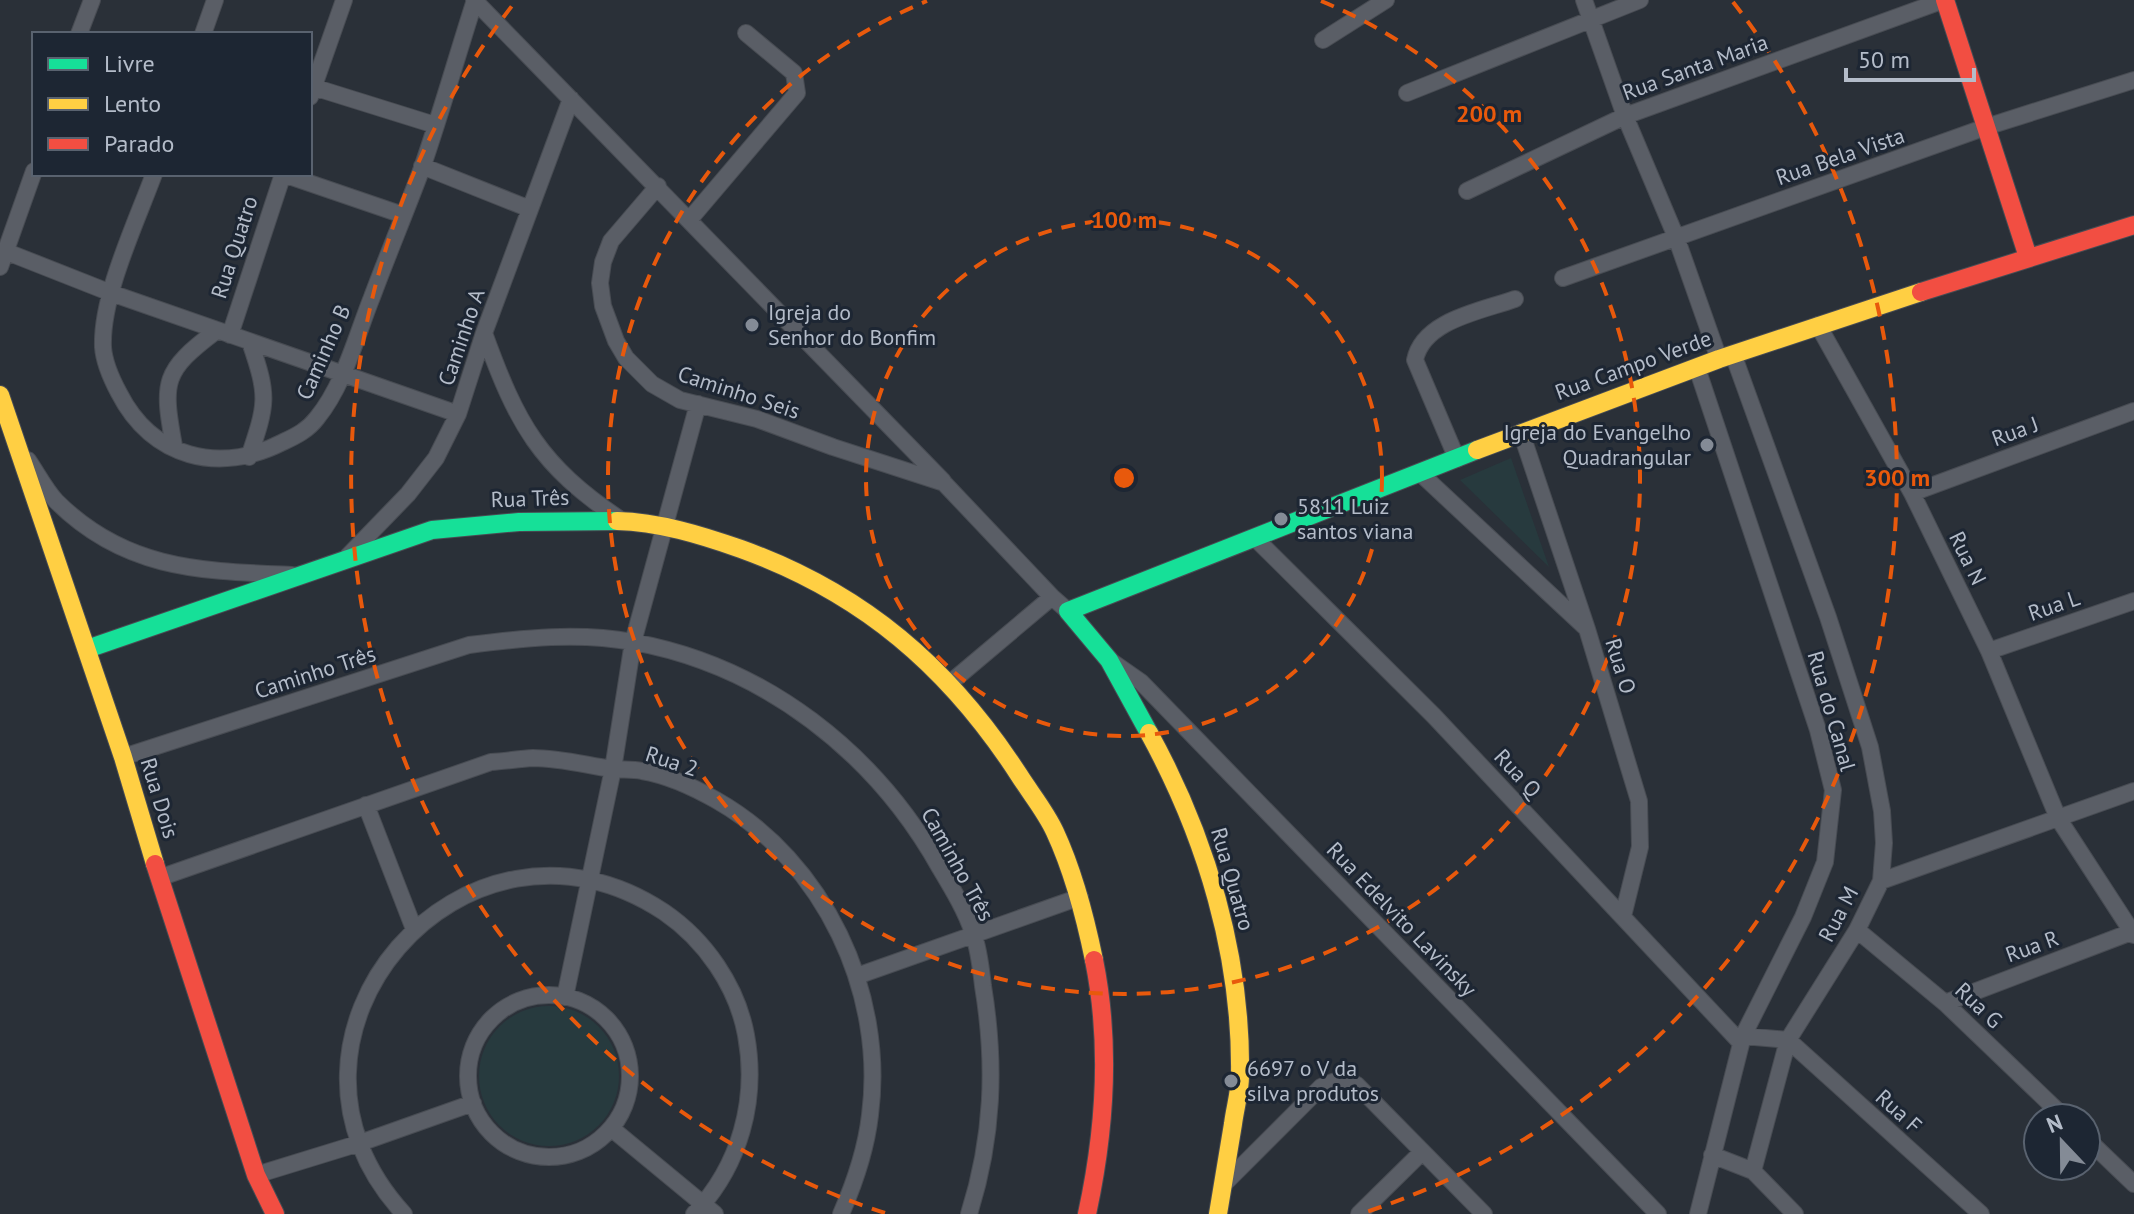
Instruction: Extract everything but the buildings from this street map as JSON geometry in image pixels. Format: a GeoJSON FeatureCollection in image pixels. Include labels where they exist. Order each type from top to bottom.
{"type":"FeatureCollection","features":[{"type":"Feature","properties":{"kind":"street"},"geometry":{"type":"LineString","coordinates":[[80,32],[92,0]]}},
{"type":"Feature","properties":{"kind":"street"},"geometry":{"type":"LineString","coordinates":[[204,32],[215,0]]}},
{"type":"Feature","properties":{"kind":"street"},"geometry":{"type":"LineString","coordinates":[[312,87],[344,0]]}},
{"type":"Feature","properties":{"kind":"street","name":"Caminho Seis"},"geometry":{"type":"LineString","coordinates":[[475,0],[1052,597]]}},
{"type":"Feature","properties":{"kind":"street","name":"Caminho B"},"geometry":{"type":"LineString","coordinates":[[153,176],[111,293],[103,328],[103,351],[116,387],[136,420],[153,435],[204,458],[226,460],[249,457],[304,432],[317,418],[342,373],[422,166],[475,0]]}},
{"type":"Feature","properties":{"kind":"street"},"geometry":{"type":"LineString","coordinates":[[1323,40],[1386,0]]}},
{"type":"Feature","properties":{"kind":"street","name":"Rua do Canal"},"geometry":{"type":"LineString","coordinates":[[1584,0],[1625,116],[1726,357],[1828,617],[1870,747],[1882,811],[1884,843],[1881,881]]}},
{"type":"Feature","properties":{"kind":"street"},"geometry":{"type":"LineString","coordinates":[[1407,93],[1640,0]]}},
{"type":"Feature","properties":{"kind":"street"},"geometry":{"type":"LineString","coordinates":[[1945,0],[2028,257]]}},
{"type":"Feature","properties":{"kind":"street","name":"Rua Santa Maria"},"geometry":{"type":"LineString","coordinates":[[1467,191],[1625,116],[1945,0]]}},
{"type":"Feature","properties":{"kind":"street"},"geometry":{"type":"LineString","coordinates":[[690,219],[797,93],[794,73],[746,33]]}},
{"type":"Feature","properties":{"kind":"street","name":"Rua Bela Vista"},"geometry":{"type":"LineString","coordinates":[[1563,278],[1986,127],[2134,80]]}},
{"type":"Feature","properties":{"kind":"street"},"geometry":{"type":"LineString","coordinates":[[312,90],[435,125]]}},
{"type":"Feature","properties":{"kind":"street","name":"Caminho A"},"geometry":{"type":"LineString","coordinates":[[344,560],[408,494],[436,458],[458,414],[484,333],[571,99]]}},
{"type":"Feature","properties":{"kind":"street"},"geometry":{"type":"LineString","coordinates":[[422,166],[530,209]]}},
{"type":"Feature","properties":{"kind":"street"},"geometry":{"type":"LineString","coordinates":[[32,176],[4,260],[111,293],[458,414]]}},
{"type":"Feature","properties":{"kind":"street","name":"Rua Quatro"},"geometry":{"type":"LineString","coordinates":[[223,333],[282,176]]}},
{"type":"Feature","properties":{"kind":"street"},"geometry":{"type":"LineString","coordinates":[[289,176],[403,215]]}},
{"type":"Feature","properties":{"kind":"street","name":"Caminho Seis"},"geometry":{"type":"LineString","coordinates":[[658,186],[611,241],[603,262],[600,283],[603,306],[626,358],[652,384],[680,400],[757,419],[944,483]]}},
{"type":"Feature","properties":{"kind":"street","name":"Rua Campo Verde"},"geometry":{"type":"LineString","coordinates":[[1068,611],[1521,432],[1726,357],[2134,225]]}},
{"type":"Feature","properties":{"kind":"street"},"geometry":{"type":"LineString","coordinates":[[1457,459],[1415,360],[1417,348],[1446,323],[1515,299]]}},
{"type":"Feature","properties":{"kind":"street","name":"Rua N"},"geometry":{"type":"LineString","coordinates":[[1818,325],[1912,493],[1989,651],[2058,818],[2133,933]]}},
{"type":"Feature","properties":{"kind":"street"},"geometry":{"type":"LineString","coordinates":[[174,446],[166,410],[167,387],[175,367],[182,358],[223,333]]}},
{"type":"Feature","properties":{"kind":"street"},"geometry":{"type":"LineString","coordinates":[[484,333],[517,414],[542,453],[577,490],[621,520]]}},
{"type":"Feature","properties":{"kind":"street"},"geometry":{"type":"LineString","coordinates":[[249,457],[265,396],[261,372],[250,342]]}},
{"type":"Feature","properties":{"kind":"street","name":"Rua do Canal"},"geometry":{"type":"LineString","coordinates":[[1697,368],[1818,730],[1833,790],[1829,843],[1816,888],[1742,1040],[1698,1214]]}},
{"type":"Feature","properties":{"kind":"street","name":"Rua Dois"},"geometry":{"type":"LineString","coordinates":[[0,395],[123,757],[256,1175],[275,1214]]}},
{"type":"Feature","properties":{"kind":"street"},"geometry":{"type":"LineString","coordinates":[[565,997],[587,880],[613,769],[633,642],[698,404]]}},
{"type":"Feature","properties":{"kind":"street","name":"Rua J"},"geometry":{"type":"LineString","coordinates":[[1912,493],[2134,411]]}},
{"type":"Feature","properties":{"kind":"street","name":"Rua O"},"geometry":{"type":"LineString","coordinates":[[1521,432],[1587,629],[1639,801],[1640,847],[1623,916]]}},
{"type":"Feature","properties":{"kind":"street"},"geometry":{"type":"LineString","coordinates":[[16,442],[54,499],[116,547],[157,561],[209,571],[305,575]]}},
{"type":"Feature","properties":{"kind":"street"},"geometry":{"type":"LineString","coordinates":[[1420,473],[1587,629]]}},
{"type":"Feature","properties":{"kind":"street","name":"Rua Três"},"geometry":{"type":"LineString","coordinates":[[87,649],[432,530],[478,524],[621,520],[665,526],[721,542],[840,595],[896,633],[950,683],[984,721],[1054,830],[1080,897],[1103,1014],[1104,1077],[1100,1144],[1087,1214]]}},
{"type":"Feature","properties":{"kind":"street","name":"Rua Q"},"geometry":{"type":"LineString","coordinates":[[1256,539],[1434,716],[1742,1040]]}},
{"type":"Feature","properties":{"kind":"street"},"geometry":{"type":"LineString","coordinates":[[950,683],[1052,597]]}},
{"type":"Feature","properties":{"kind":"street","name":"Rua Quatro"},"geometry":{"type":"LineString","coordinates":[[1052,597],[1068,611],[1109,660],[1171,773],[1201,846],[1223,921],[1236,999],[1240,1078],[1218,1214]]}},
{"type":"Feature","properties":{"kind":"street","name":"Rua L"},"geometry":{"type":"LineString","coordinates":[[1989,651],[2134,601]]}},
{"type":"Feature","properties":{"kind":"street","name":"Caminho Três"},"geometry":{"type":"LineString","coordinates":[[123,757],[469,645],[525,638],[582,636],[633,642],[683,655],[731,673],[776,696],[819,725],[893,796],[923,837],[974,933],[990,1027],[993,1078],[989,1128],[980,1178],[969,1214]]}},
{"type":"Feature","properties":{"kind":"street","name":"Rua Edelvito Lavinsky"},"geometry":{"type":"LineString","coordinates":[[1109,660],[1141,682],[1658,1214]]}},
{"type":"Feature","properties":{"kind":"street","name":"Rua 2"},"geometry":{"type":"LineString","coordinates":[[159,878],[491,762],[533,758],[644,771],[715,799],[765,836],[800,872],[840,934],[857,976],[871,1040],[870,1114],[864,1151],[841,1214]]}},
{"type":"Feature","properties":{"kind":"street","name":"Rua M"},"geometry":{"type":"LineString","coordinates":[[1753,1171],[1788,1040],[1857,930],[1881,881],[2134,791]]}},
{"type":"Feature","properties":{"kind":"street"},"geometry":{"type":"LineString","coordinates":[[366,805],[414,929]]}},
{"type":"Feature","properties":{"kind":"street"},"geometry":{"type":"LineString","coordinates":[[404,1214],[381,1185],[360,1143],[350,1097],[350,1051],[355,1027],[367,995],[384,964],[414,929],[452,902],[495,884],[541,877],[587,880],[631,893],[680,924],[705,949],[719,968],[739,1009],[749,1054],[745,1122],[729,1166],[704,1211],[611,1128]]}},
{"type":"Feature","properties":{"kind":"street"},"geometry":{"type":"LineString","coordinates":[[857,976],[1080,897]]}},
{"type":"Feature","properties":{"kind":"street","name":"Rua G"},"geometry":{"type":"LineString","coordinates":[[1857,930],[1945,1003],[2048,1102]]}},
{"type":"Feature","properties":{"kind":"street","name":"Rua R"},"geometry":{"type":"LineString","coordinates":[[1945,1003],[2133,933]]}},
{"type":"Feature","properties":{"kind":"street"},"geometry":{"type":"LineString","coordinates":[[546,996],[565,997],[599,1012],[612,1025],[626,1049],[630,1076],[628,1095],[620,1116],[590,1146],[573,1153],[535,1155],[501,1141],[487,1128],[473,1103],[469,1066],[478,1039],[502,1011],[518,1002],[546,996]]}},
{"type":"Feature","properties":{"kind":"street"},"geometry":{"type":"LineString","coordinates":[[1742,1040],[1788,1040]]}},
{"type":"Feature","properties":{"kind":"street","name":"Rua F"},"geometry":{"type":"LineString","coordinates":[[1788,1040],[1981,1214]]}},
{"type":"Feature","properties":{"kind":"street"},"geometry":{"type":"LineString","coordinates":[[1223,1185],[1321,1087],[1335,1080],[1348,1080],[1357,1085],[1484,1214]]}},
{"type":"Feature","properties":{"kind":"street"},"geometry":{"type":"LineString","coordinates":[[256,1175],[473,1103]]}},
{"type":"Feature","properties":{"kind":"street"},"geometry":{"type":"LineString","coordinates":[[1359,1214],[1422,1152]]}},
{"type":"Feature","properties":{"kind":"street"},"geometry":{"type":"LineString","coordinates":[[2102,1153],[2134,1184]]}},
{"type":"Feature","properties":{"kind":"street"},"geometry":{"type":"LineString","coordinates":[[1712,1155],[1753,1171],[1795,1214]]}},
{"type":"Feature","properties":{"kind":"green space"},"geometry":{"type":"Polygon","coordinates":[[[1511,458],[1549,567],[1460,480],[1511,458]]]}},
{"type":"Feature","properties":{"kind":"green space"},"geometry":{"type":"Polygon","coordinates":[[[549,1006],[576,1011],[599,1026],[614,1049],[619,1076],[614,1103],[599,1126],[576,1141],[549,1146],[522,1141],[499,1126],[484,1103],[479,1076],[484,1049],[499,1026],[522,1011],[549,1006]]]}},
{"type":"Feature","properties":{"kind":"traffic: fast"},"geometry":{"type":"LineString","coordinates":[[1149,733],[1109,660],[1068,611],[1477,450]]}},
{"type":"Feature","properties":{"kind":"traffic: fast"},"geometry":{"type":"LineString","coordinates":[[87,649],[432,530],[519,522],[617,521]]}},
{"type":"Feature","properties":{"kind":"traffic: slow"},"geometry":{"type":"LineString","coordinates":[[1477,450],[1719,359],[1921,292]]}},
{"type":"Feature","properties":{"kind":"traffic: slow"},"geometry":{"type":"LineString","coordinates":[[0,395],[123,757],[155,864]]}},
{"type":"Feature","properties":{"kind":"traffic: slow"},"geometry":{"type":"LineString","coordinates":[[617,521],[695,534],[785,567],[864,611],[900,638],[963,700],[1038,803],[1062,847],[1083,911],[1094,960]]}},
{"type":"Feature","properties":{"kind":"traffic: slow"},"geometry":{"type":"LineString","coordinates":[[1149,733],[1188,814],[1203,856],[1217,898],[1235,986],[1240,1082],[1218,1214]]}},
{"type":"Feature","properties":{"kind":"traffic: jam"},"geometry":{"type":"LineString","coordinates":[[1945,0],[2028,257]]}},
{"type":"Feature","properties":{"kind":"traffic: jam"},"geometry":{"type":"LineString","coordinates":[[1921,292],[2134,225]]}},
{"type":"Feature","properties":{"kind":"traffic: jam"},"geometry":{"type":"LineString","coordinates":[[155,864],[256,1175],[275,1214]]}},
{"type":"Feature","properties":{"kind":"traffic: jam"},"geometry":{"type":"LineString","coordinates":[[1087,1214],[1098,1151],[1104,1087],[1103,1023],[1094,960]]}},
{"type":"Feature","properties":{"kind":"place","name":"Igreja do Senhor do Bonfim"},"geometry":{"type":"Point","coordinates":[752,325]}},
{"type":"Feature","properties":{"kind":"place","name":"Igreja do Evangelho Quadrangular"},"geometry":{"type":"Point","coordinates":[1707,445]}},
{"type":"Feature","properties":{"kind":"place","name":"5811 Luiz santos viana"},"geometry":{"type":"Point","coordinates":[1281,519]}},
{"type":"Feature","properties":{"kind":"place","name":"6697 o V da silva produtos"},"geometry":{"type":"Point","coordinates":[1231,1081]}}]}
